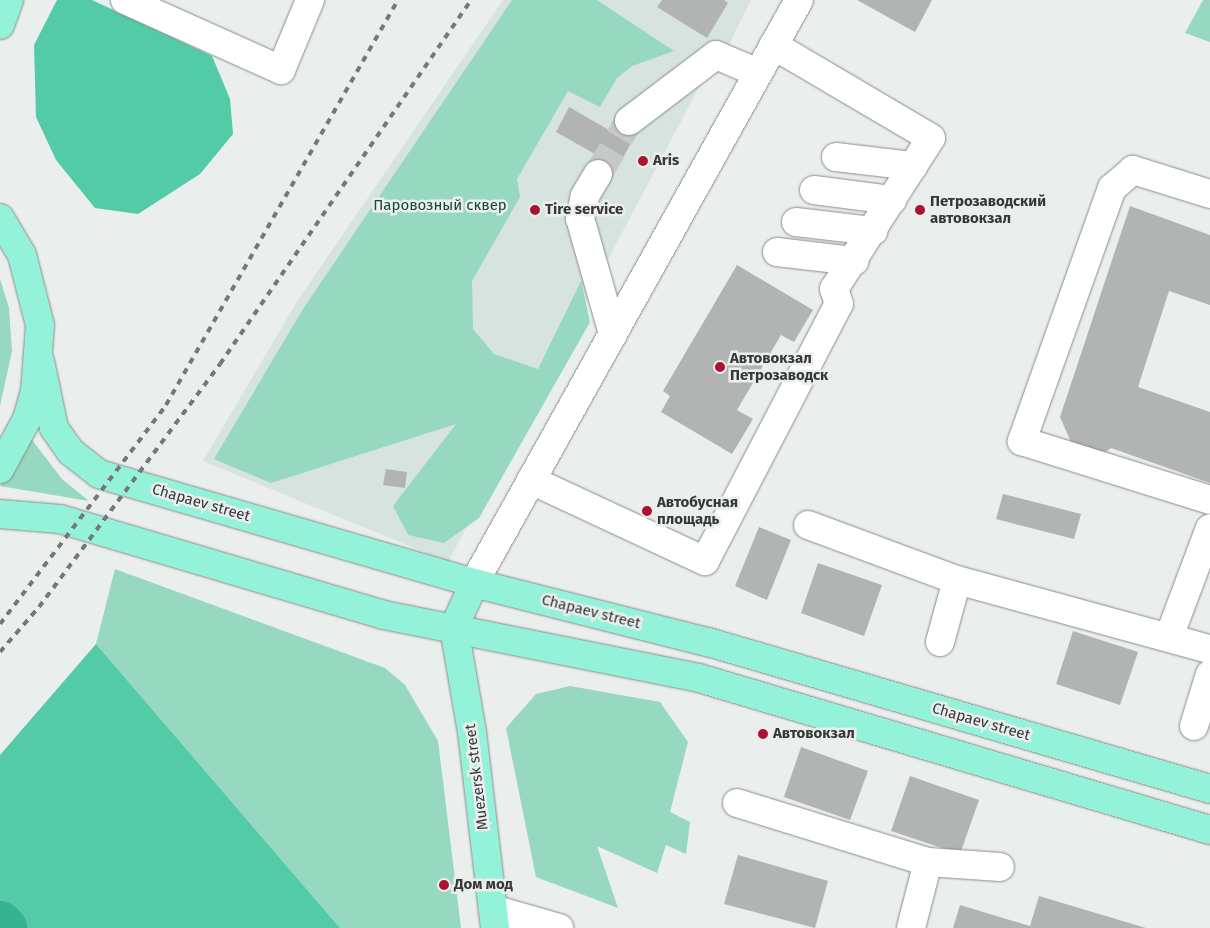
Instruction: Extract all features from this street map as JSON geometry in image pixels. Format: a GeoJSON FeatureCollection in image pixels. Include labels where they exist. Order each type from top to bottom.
{"type":"FeatureCollection","features":[{"type":"Feature","properties":{"kind":"main road"},"geometry":{"type":"LineString","coordinates":[[0,25],[9,0]]}},
{"type":"Feature","properties":{"kind":"main road","name":"Chapaev street"},"geometry":{"type":"LineString","coordinates":[[0,218],[22,255],[34,289],[40,361],[54,428],[71,452],[100,474],[474,583],[708,642],[1210,789]]}},
{"type":"Feature","properties":{"kind":"main road","name":"Chapaev street"},"geometry":{"type":"LineString","coordinates":[[0,469],[27,419],[40,361]]}},
{"type":"Feature","properties":{"kind":"main road"},"geometry":{"type":"LineString","coordinates":[[0,514],[60,519],[384,615],[698,678],[1210,830]]}},
{"type":"Feature","properties":{"kind":"main road"},"geometry":{"type":"LineString","coordinates":[[454,628],[474,583]]}},
{"type":"Feature","properties":{"kind":"main road","name":"Muezersk street"},"geometry":{"type":"LineString","coordinates":[[454,628],[472,732],[494,918]]}},
{"type":"Feature","properties":{"kind":"street"},"geometry":{"type":"LineString","coordinates":[[124,0],[280,70],[310,0]]}},
{"type":"Feature","properties":{"kind":"street"},"geometry":{"type":"LineString","coordinates":[[474,583],[799,0]]}},
{"type":"Feature","properties":{"kind":"street"},"geometry":{"type":"LineString","coordinates":[[532,480],[705,561],[840,304],[834,289],[931,138],[773,45]]}},
{"type":"Feature","properties":{"kind":"street"},"geometry":{"type":"LineString","coordinates":[[629,121],[716,55],[758,73]]}},
{"type":"Feature","properties":{"kind":"street"},"geometry":{"type":"LineString","coordinates":[[1210,194],[1133,170],[1112,188],[1022,442],[1210,500]]}},
{"type":"Feature","properties":{"kind":"street"},"geometry":{"type":"LineString","coordinates":[[598,174],[585,196],[580,218],[613,334]]}},
{"type":"Feature","properties":{"kind":"street"},"geometry":{"type":"LineString","coordinates":[[806,206],[883,215]]}},
{"type":"Feature","properties":{"kind":"street"},"geometry":{"type":"LineString","coordinates":[[806,206],[883,215]]}},
{"type":"Feature","properties":{"kind":"street"},"geometry":{"type":"LineString","coordinates":[[806,206],[883,215]]}},
{"type":"Feature","properties":{"kind":"street"},"geometry":{"type":"LineString","coordinates":[[806,206],[883,215]]}},
{"type":"Feature","properties":{"kind":"street"},"geometry":{"type":"LineString","coordinates":[[808,525],[957,580],[1210,649]]}},
{"type":"Feature","properties":{"kind":"street"},"geometry":{"type":"LineString","coordinates":[[1169,637],[1210,528]]}},
{"type":"Feature","properties":{"kind":"street"},"geometry":{"type":"LineString","coordinates":[[940,642],[957,580]]}},
{"type":"Feature","properties":{"kind":"street"},"geometry":{"type":"LineString","coordinates":[[1194,726],[1210,674]]}},
{"type":"Feature","properties":{"kind":"street"},"geometry":{"type":"LineString","coordinates":[[737,803],[928,862],[1000,868]]}},
{"type":"Feature","properties":{"kind":"street"},"geometry":{"type":"LineString","coordinates":[[911,928],[928,862]]}},
{"type":"Feature","properties":{"kind":"street"},"geometry":{"type":"LineString","coordinates":[[494,918],[559,928]]}},
{"type":"Feature","properties":{"kind":"shaded area"},"geometry":{"type":"Polygon","coordinates":[[[503,0],[751,0],[724,55],[716,55],[448,562],[203,461],[298,300],[503,0]]]}},
{"type":"Feature","properties":{"kind":"green space"},"geometry":{"type":"Polygon","coordinates":[[[57,0],[92,0],[212,56],[230,99],[233,134],[200,174],[138,214],[95,208],[56,160],[36,117],[34,45],[57,0]]]}},
{"type":"Feature","properties":{"kind":"green space","name":"Паровозный сквер"},"geometry":{"type":"Polygon","coordinates":[[[512,0],[597,0],[674,51],[632,66],[617,78],[600,107],[568,91],[517,179],[520,197],[472,281],[473,329],[494,354],[538,369],[581,281],[590,322],[479,518],[444,543],[408,535],[393,506],[456,424],[271,483],[214,459],[303,309],[512,0]]]}},
{"type":"Feature","properties":{"kind":"green space"},"geometry":{"type":"Polygon","coordinates":[[[1203,0],[1210,0],[1210,42],[1185,33],[1203,0]]]}},
{"type":"Feature","properties":{"kind":"green space"},"geometry":{"type":"Polygon","coordinates":[[[0,279],[9,308],[12,351],[0,406],[0,279]]]}},
{"type":"Feature","properties":{"kind":"green space"},"geometry":{"type":"Polygon","coordinates":[[[29,436],[62,479],[89,501],[0,486],[29,436]]]}},
{"type":"Feature","properties":{"kind":"green space"},"geometry":{"type":"Polygon","coordinates":[[[115,569],[385,668],[405,685],[438,741],[461,928],[340,928],[96,644],[115,569]]]}},
{"type":"Feature","properties":{"kind":"green space"},"geometry":{"type":"Polygon","coordinates":[[[96,644],[340,928],[0,928],[0,755],[96,644]]]}},
{"type":"Feature","properties":{"kind":"green space"},"geometry":{"type":"Polygon","coordinates":[[[570,686],[660,702],[688,742],[670,812],[690,822],[686,854],[666,845],[657,873],[597,846],[618,908],[536,877],[506,728],[536,694],[570,686]]]}},
{"type":"Feature","properties":{"kind":"building"},"geometry":{"type":"Polygon","coordinates":[[[662,0],[724,0],[728,3],[707,38],[657,7],[662,0]]]}},
{"type":"Feature","properties":{"kind":"building"},"geometry":{"type":"Polygon","coordinates":[[[857,0],[932,0],[915,32],[857,0]]]}},
{"type":"Feature","properties":{"kind":"building"},"geometry":{"type":"Polygon","coordinates":[[[569,107],[609,130],[618,114],[640,127],[610,181],[587,168],[595,154],[556,132],[569,107]]]}},
{"type":"Feature","properties":{"kind":"building"},"geometry":{"type":"Polygon","coordinates":[[[1130,206],[1210,235],[1210,305],[1169,291],[1138,387],[1210,412],[1210,483],[1111,448],[1103,454],[1071,442],[1060,417],[1130,206]]]}},
{"type":"Feature","properties":{"kind":"building","name":"Автовокзал Петрозаводск"},"geometry":{"type":"Polygon","coordinates":[[[737,265],[813,310],[794,342],[781,335],[737,410],[753,419],[732,454],[661,412],[670,396],[663,391],[737,265]]]}},
{"type":"Feature","properties":{"kind":"building"},"geometry":{"type":"Polygon","coordinates":[[[386,469],[407,472],[405,488],[383,485],[386,469]]]}},
{"type":"Feature","properties":{"kind":"building"},"geometry":{"type":"Polygon","coordinates":[[[1003,494],[1081,514],[1074,539],[996,519],[1003,494]]]}},
{"type":"Feature","properties":{"kind":"building"},"geometry":{"type":"Polygon","coordinates":[[[759,527],[791,540],[767,600],[735,586],[759,527]]]}},
{"type":"Feature","properties":{"kind":"building"},"geometry":{"type":"Polygon","coordinates":[[[818,563],[882,585],[864,636],[801,613],[818,563]]]}},
{"type":"Feature","properties":{"kind":"building"},"geometry":{"type":"Polygon","coordinates":[[[1073,631],[1138,652],[1120,705],[1056,684],[1073,631]]]}},
{"type":"Feature","properties":{"kind":"building"},"geometry":{"type":"Polygon","coordinates":[[[801,747],[868,771],[850,820],[784,797],[801,747]]]}},
{"type":"Feature","properties":{"kind":"building"},"geometry":{"type":"Polygon","coordinates":[[[910,776],[979,800],[960,854],[891,831],[910,776]]]}},
{"type":"Feature","properties":{"kind":"building"},"geometry":{"type":"Polygon","coordinates":[[[738,855],[828,881],[815,928],[724,904],[738,855]]]}},
{"type":"Feature","properties":{"kind":"building"},"geometry":{"type":"Polygon","coordinates":[[[1039,896],[1146,928],[953,928],[960,905],[1030,926],[1039,896]]]}},
{"type":"Feature","properties":{"kind":"waterway"},"geometry":{"type":"LineString","coordinates":[[0,924],[4,928]]}},
{"type":"Feature","properties":{"kind":"tunnel"},"geometry":{"type":"LineString","coordinates":[[598,174],[629,121]]}},
{"type":"Feature","properties":{"kind":"railway"},"geometry":{"type":"LineString","coordinates":[[0,624],[166,405],[398,0]]}},
{"type":"Feature","properties":{"kind":"railway"},"geometry":{"type":"LineString","coordinates":[[0,652],[39,607],[220,364],[471,0]]}},
{"type":"Feature","properties":{"kind":"place","name":"Aris"},"geometry":{"type":"Point","coordinates":[643,161]}},
{"type":"Feature","properties":{"kind":"place","name":"Tire service"},"geometry":{"type":"Point","coordinates":[535,210]}},
{"type":"Feature","properties":{"kind":"place","name":"Петрозаводский автовокзал"},"geometry":{"type":"Point","coordinates":[920,210]}},
{"type":"Feature","properties":{"kind":"place","name":"Автовокзал Петрозаводск"},"geometry":{"type":"Point","coordinates":[720,367]}},
{"type":"Feature","properties":{"kind":"place","name":"Автобусная площадь"},"geometry":{"type":"Point","coordinates":[647,511]}},
{"type":"Feature","properties":{"kind":"place","name":"Автовокзал"},"geometry":{"type":"Point","coordinates":[763,734]}},
{"type":"Feature","properties":{"kind":"place","name":"Дом мод"},"geometry":{"type":"Point","coordinates":[444,885]}}]}
